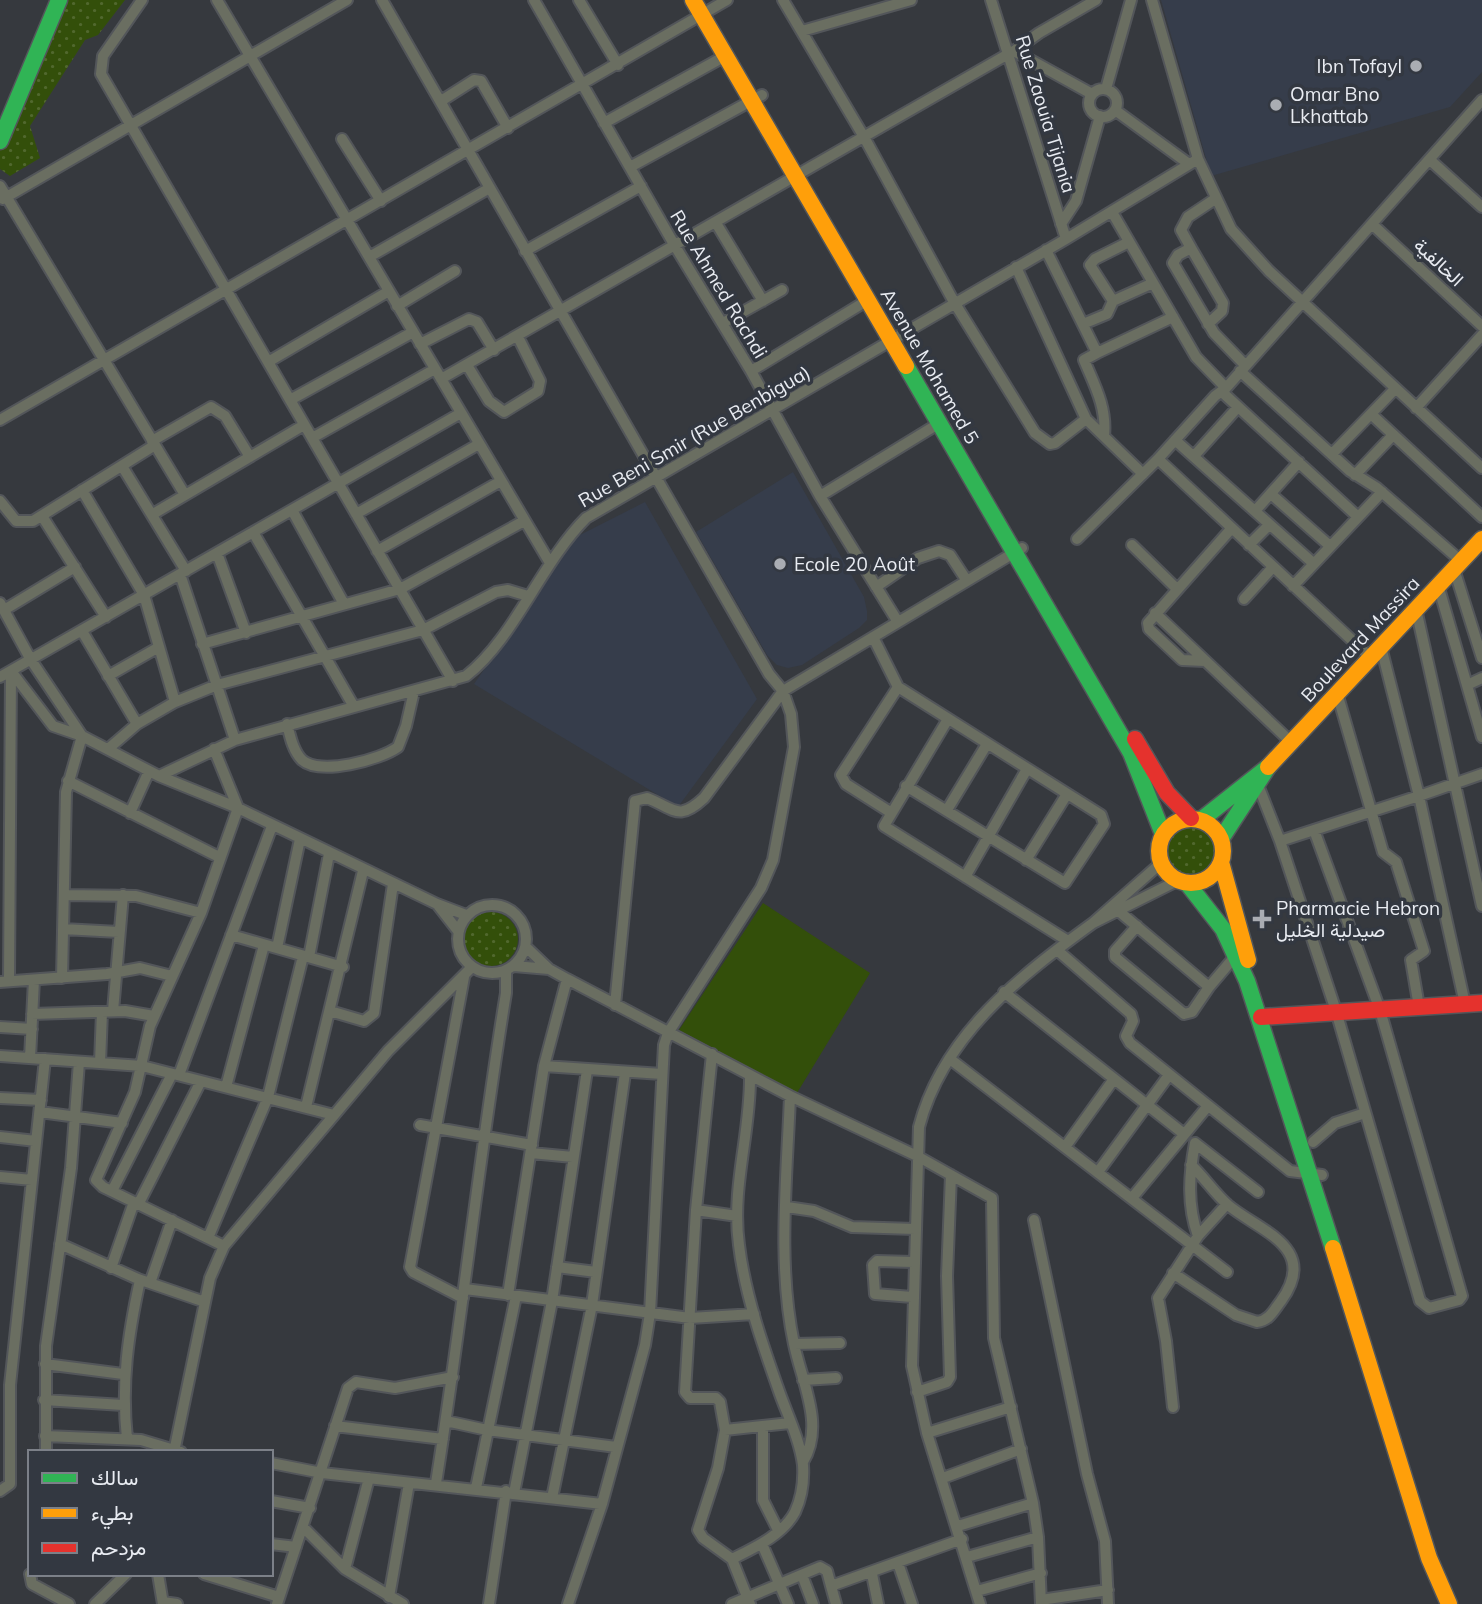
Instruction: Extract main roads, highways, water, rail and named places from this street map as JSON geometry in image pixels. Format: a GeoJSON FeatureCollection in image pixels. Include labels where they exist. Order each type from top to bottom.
{"type":"FeatureCollection","features":[{"type":"Feature","properties":{"kind":"main road"},"geometry":{"type":"LineString","coordinates":[[0,141],[59,0]]}},
{"type":"Feature","properties":{"kind":"main road","name":"Avenue Mohamed 5"},"geometry":{"type":"LineString","coordinates":[[703,6],[727,55],[758,97]]}},
{"type":"Feature","properties":{"kind":"main road","name":"Avenue Mohamed 5"},"geometry":{"type":"LineString","coordinates":[[703,6],[758,97],[868,300],[896,338],[938,424],[1018,550]]}},
{"type":"Feature","properties":{"kind":"main road","name":"Avenue Mohamed 5"},"geometry":{"type":"LineString","coordinates":[[800,174],[1135,751]]}},
{"type":"Feature","properties":{"kind":"main road","name":"Boulevard Massira"},"geometry":{"type":"LineString","coordinates":[[1256,780],[1482,540]]}},
{"type":"Feature","properties":{"kind":"main road"},"geometry":{"type":"LineString","coordinates":[[1135,751],[1167,793],[1196,819],[1217,831],[1221,839],[1221,862],[1241,951],[1312,1142],[1317,1175]]}},
{"type":"Feature","properties":{"kind":"main road"},"geometry":{"type":"LineString","coordinates":[[1135,751],[1163,834]]}},
{"type":"Feature","properties":{"kind":"main road"},"geometry":{"type":"LineString","coordinates":[[1241,951],[1216,914],[1161,863],[1160,844],[1163,834],[1175,822],[1196,819],[1256,780]]}},
{"type":"Feature","properties":{"kind":"main road"},"geometry":{"type":"LineString","coordinates":[[1221,839],[1256,780]]}},
{"type":"Feature","properties":{"kind":"main road"},"geometry":{"type":"LineString","coordinates":[[1183,882],[1204,880],[1221,862]]}},
{"type":"Feature","properties":{"kind":"main road"},"geometry":{"type":"LineString","coordinates":[[1265,1017],[1482,1003]]}},
{"type":"Feature","properties":{"kind":"main road"},"geometry":{"type":"LineString","coordinates":[[1265,1017],[1437,1556],[1448,1604]]}},
{"type":"Feature","properties":{"kind":"place","name":"Ibn Tofayl"},"geometry":{"type":"Point","coordinates":[1416,66]}},
{"type":"Feature","properties":{"kind":"place","name":"Omar Bno Lkhattab"},"geometry":{"type":"Point","coordinates":[1276,105]}},
{"type":"Feature","properties":{"kind":"place","name":"Ecole 20 Août"},"geometry":{"type":"Point","coordinates":[780,564]}},
{"type":"Feature","properties":{"kind":"place","name":"Pharmacie Hebron صيدلية الخليل"},"geometry":{"type":"Point","coordinates":[1262,919]}}]}
